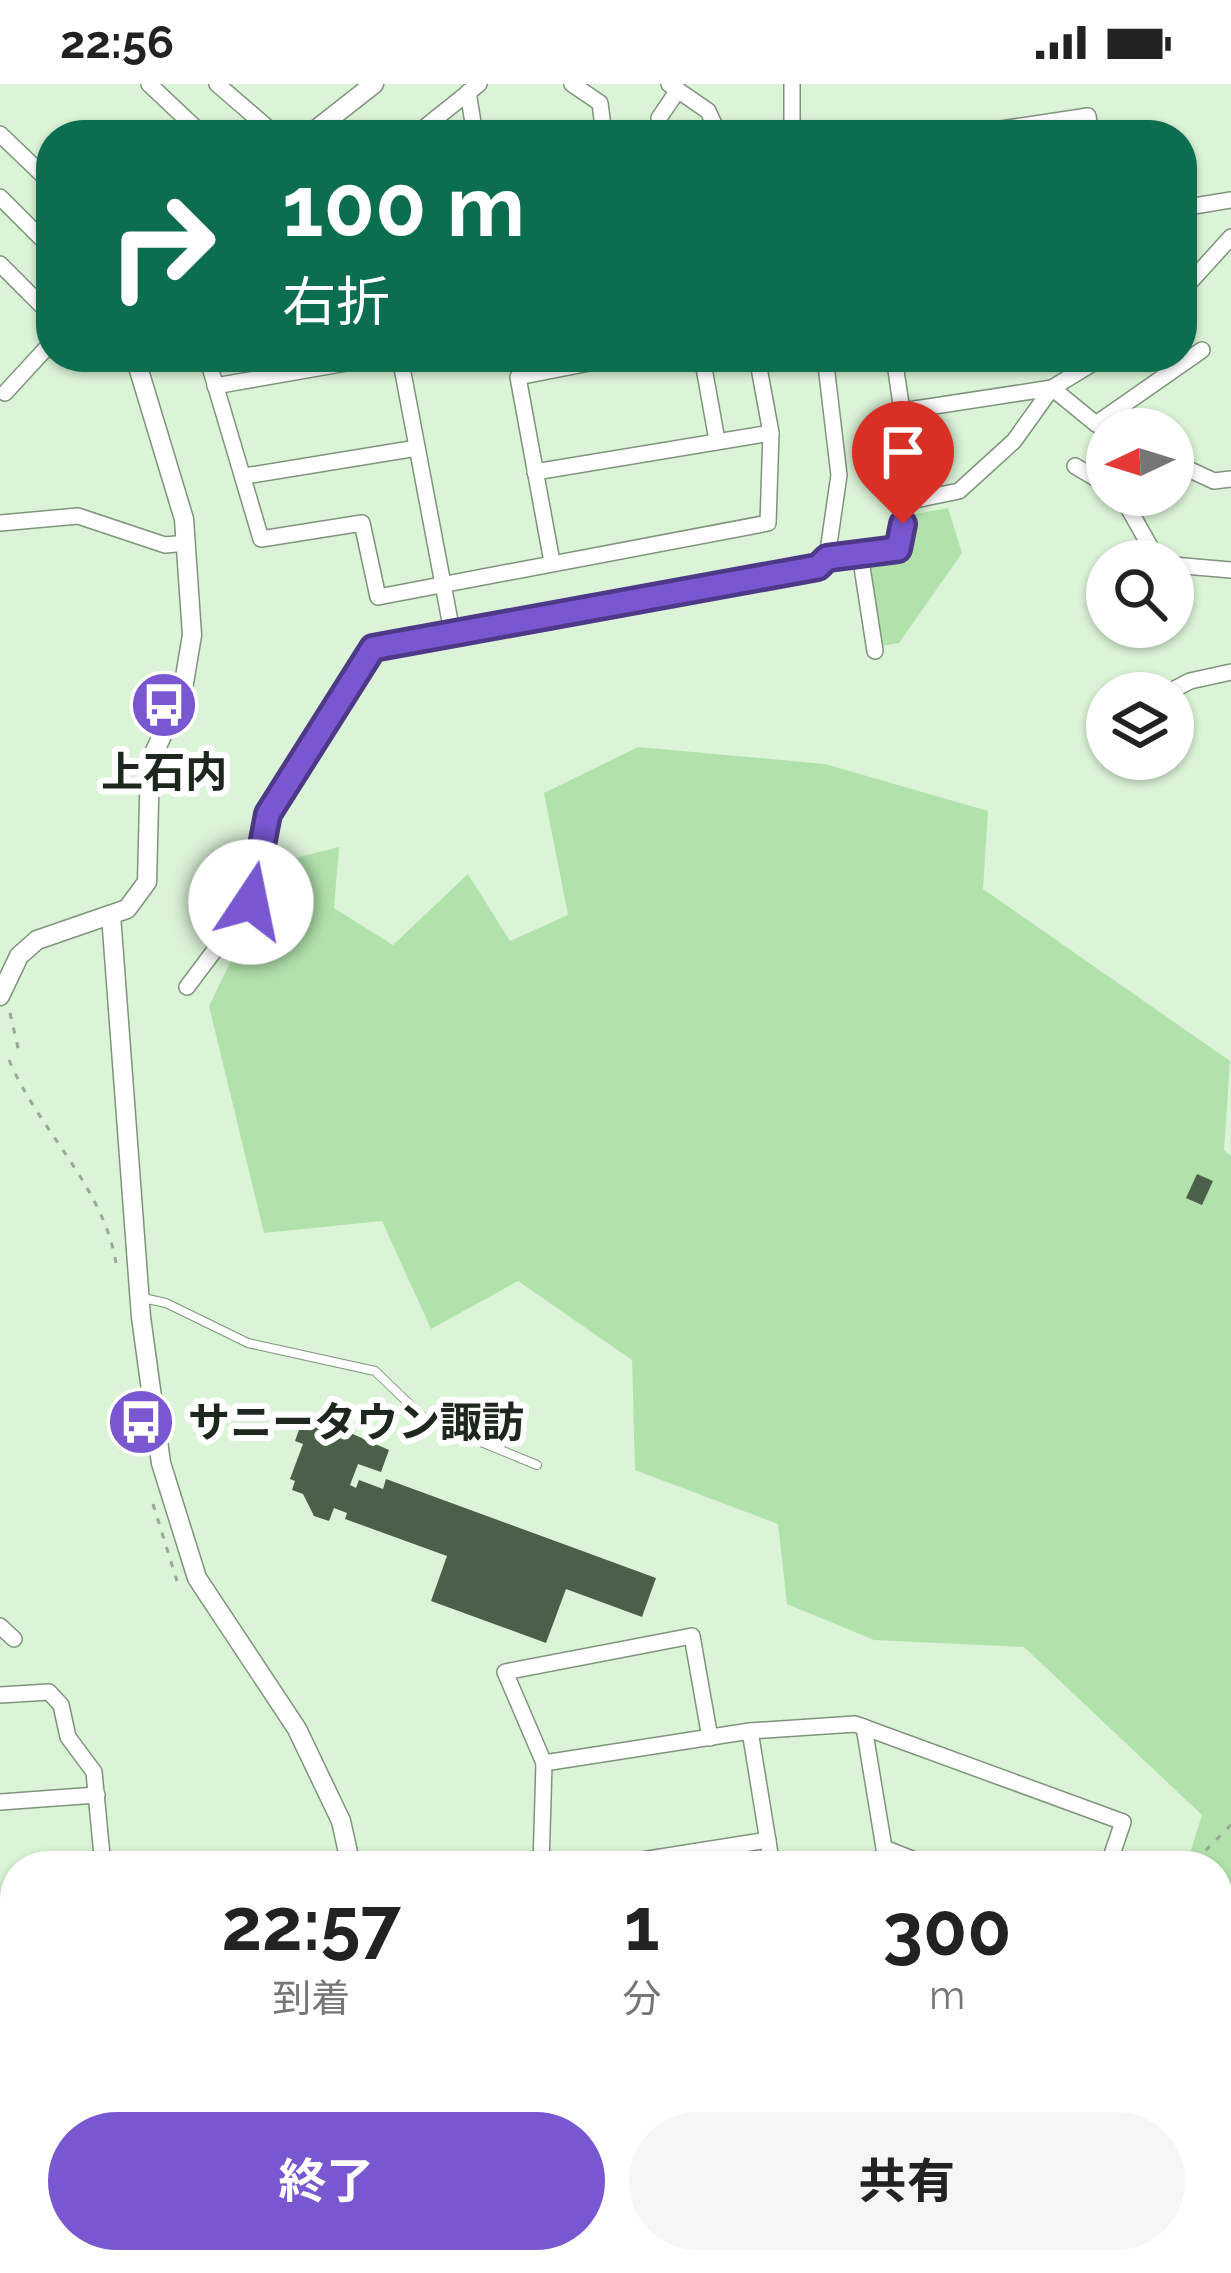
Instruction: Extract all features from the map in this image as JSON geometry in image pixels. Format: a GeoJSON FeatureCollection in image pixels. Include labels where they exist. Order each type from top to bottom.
{"type":"FeatureCollection","features":[{"type":"Feature","properties":{"kind":"street"},"geometry":{"type":"LineString","coordinates":[[149,84],[187,120]]}},
{"type":"Feature","properties":{"kind":"street"},"geometry":{"type":"LineString","coordinates":[[218,84],[259,120]]}},
{"type":"Feature","properties":{"kind":"street"},"geometry":{"type":"LineString","coordinates":[[340,120],[374,84]]}},
{"type":"Feature","properties":{"kind":"street"},"geometry":{"type":"LineString","coordinates":[[572,84],[600,103],[602,120]]}},
{"type":"Feature","properties":{"kind":"street"},"geometry":{"type":"LineString","coordinates":[[792,84],[792,120]]}},
{"type":"Feature","properties":{"kind":"street"},"geometry":{"type":"LineString","coordinates":[[659,120],[674,87],[708,111],[712,120]]}},
{"type":"Feature","properties":{"kind":"street"},"geometry":{"type":"LineString","coordinates":[[434,120],[473,88]]}},
{"type":"Feature","properties":{"kind":"street"},"geometry":{"type":"LineString","coordinates":[[473,88],[474,120]]}},
{"type":"Feature","properties":{"kind":"street"},"geometry":{"type":"LineString","coordinates":[[1061,120],[1088,116],[1089,120]]}},
{"type":"Feature","properties":{"kind":"street"},"geometry":{"type":"LineString","coordinates":[[0,134],[36,169]]}},
{"type":"Feature","properties":{"kind":"street"},"geometry":{"type":"LineString","coordinates":[[0,197],[36,233]]}},
{"type":"Feature","properties":{"kind":"street"},"geometry":{"type":"LineString","coordinates":[[1197,206],[1231,200]]}},
{"type":"Feature","properties":{"kind":"street"},"geometry":{"type":"LineString","coordinates":[[1197,274],[1231,237]]}},
{"type":"Feature","properties":{"kind":"street"},"geometry":{"type":"LineString","coordinates":[[0,264],[36,300]]}},
{"type":"Feature","properties":{"kind":"street"},"geometry":{"type":"LineString","coordinates":[[1197,354],[1202,350]]}},
{"type":"Feature","properties":{"kind":"street"},"geometry":{"type":"LineString","coordinates":[[2,394],[36,359]]}},
{"type":"Feature","properties":{"kind":"street"},"geometry":{"type":"LineString","coordinates":[[4,988],[37,940],[127,909],[147,882],[150,762],[191,657],[188,543],[139,372]]}},
{"type":"Feature","properties":{"kind":"street"},"geometry":{"type":"LineString","coordinates":[[211,372],[261,539],[362,523],[377,597],[768,523],[771,433],[760,372]]}},
{"type":"Feature","properties":{"kind":"street"},"geometry":{"type":"LineString","coordinates":[[215,386],[295,372]]}},
{"type":"Feature","properties":{"kind":"street"},"geometry":{"type":"LineString","coordinates":[[403,372],[453,637]]}},
{"type":"Feature","properties":{"kind":"street"},"geometry":{"type":"LineString","coordinates":[[544,372],[518,377],[552,562]]}},
{"type":"Feature","properties":{"kind":"street"},"geometry":{"type":"LineString","coordinates":[[705,372],[717,440]]}},
{"type":"Feature","properties":{"kind":"street"},"geometry":{"type":"LineString","coordinates":[[187,987],[251,902],[268,814],[373,648],[818,567],[827,558],[839,475],[827,372]]}},
{"type":"Feature","properties":{"kind":"street"},"geometry":{"type":"LineString","coordinates":[[827,558],[898,549],[905,502],[896,372]]}},
{"type":"Feature","properties":{"kind":"street"},"geometry":{"type":"LineString","coordinates":[[902,411],[1052,388],[1078,372]]}},
{"type":"Feature","properties":{"kind":"street"},"geometry":{"type":"LineString","coordinates":[[1127,408],[1173,372]]}},
{"type":"Feature","properties":{"kind":"street"},"geometry":{"type":"LineString","coordinates":[[1052,388],[1086,415]]}},
{"type":"Feature","properties":{"kind":"street"},"geometry":{"type":"LineString","coordinates":[[905,502],[958,491],[1014,441],[1052,388]]}},
{"type":"Feature","properties":{"kind":"street"},"geometry":{"type":"LineString","coordinates":[[535,472],[771,433]]}},
{"type":"Feature","properties":{"kind":"street"},"geometry":{"type":"LineString","coordinates":[[245,476],[417,448]]}},
{"type":"Feature","properties":{"kind":"street"},"geometry":{"type":"LineString","coordinates":[[1075,466],[1086,473]]}},
{"type":"Feature","properties":{"kind":"street"},"geometry":{"type":"LineString","coordinates":[[1194,472],[1214,481],[1231,478]]}},
{"type":"Feature","properties":{"kind":"street"},"geometry":{"type":"LineString","coordinates":[[0,523],[77,516],[165,544],[188,543]]}},
{"type":"Feature","properties":{"kind":"street"},"geometry":{"type":"LineString","coordinates":[[860,554],[875,651]]}},
{"type":"Feature","properties":{"kind":"street"},"geometry":{"type":"LineString","coordinates":[[1194,567],[1231,571]]}},
{"type":"Feature","properties":{"kind":"street"},"geometry":{"type":"LineString","coordinates":[[1194,680],[1231,672]]}},
{"type":"Feature","properties":{"kind":"street"},"geometry":{"type":"LineString","coordinates":[[111,915],[140,1298],[161,1463],[177,1525],[218,1616],[265,1676],[305,1746],[341,1821],[348,1851]]}},
{"type":"Feature","properties":{"kind":"street"},"geometry":{"type":"LineString","coordinates":[[0,1626],[14,1639]]}},
{"type":"Feature","properties":{"kind":"street"},"geometry":{"type":"LineString","coordinates":[[541,1851],[544,1763],[505,1672],[692,1636],[710,1738]]}},
{"type":"Feature","properties":{"kind":"street"},"geometry":{"type":"LineString","coordinates":[[0,1696],[49,1692],[61,1705],[68,1737],[94,1772],[102,1851]]}},
{"type":"Feature","properties":{"kind":"street"},"geometry":{"type":"LineString","coordinates":[[864,1727],[884,1851]]}},
{"type":"Feature","properties":{"kind":"street"},"geometry":{"type":"LineString","coordinates":[[544,1763],[750,1731],[864,1727],[1124,1822],[1113,1851]]}},
{"type":"Feature","properties":{"kind":"street"},"geometry":{"type":"LineString","coordinates":[[750,1731],[769,1851]]}},
{"type":"Feature","properties":{"kind":"street"},"geometry":{"type":"LineString","coordinates":[[0,1802],[97,1795]]}},
{"type":"Feature","properties":{"kind":"street"},"geometry":{"type":"LineString","coordinates":[[717,1851],[767,1840]]}},
{"type":"Feature","properties":{"kind":"street"},"geometry":{"type":"LineString","coordinates":[[884,1848],[892,1851]]}},
{"type":"Feature","properties":{"kind":"lane"},"geometry":{"type":"LineString","coordinates":[[140,1298],[166,1303],[248,1342],[376,1371],[425,1419],[538,1465]]}},
{"type":"Feature","properties":{"kind":"path"},"geometry":{"type":"LineString","coordinates":[[4,988],[19,1052]]}},
{"type":"Feature","properties":{"kind":"path"},"geometry":{"type":"LineString","coordinates":[[1205,1851],[1231,1825]]}},
{"type":"Feature","properties":{"kind":"green space"},"geometry":{"type":"Polygon","coordinates":[[[948,508],[962,553],[899,643],[882,646],[869,563],[902,555],[910,515],[948,508]]]}},
{"type":"Feature","properties":{"kind":"green space"},"geometry":{"type":"Polygon","coordinates":[[[638,747],[825,764],[988,811],[983,889],[1230,1061],[1224,1150],[1231,1156],[1231,1851],[1191,1851],[1202,1815],[1024,1647],[874,1640],[787,1604],[778,1524],[635,1470],[632,1360],[518,1281],[431,1329],[382,1221],[264,1233],[209,1006],[279,862],[339,847],[334,908],[393,945],[468,874],[510,941],[568,915],[544,793],[638,747]]]}},
{"type":"Feature","properties":{"kind":"building"},"geometry":{"type":"Polygon","coordinates":[[[1197,1174],[1213,1181],[1202,1205],[1186,1198],[1197,1174]]]}},
{"type":"Feature","properties":{"kind":"building"},"geometry":{"type":"Polygon","coordinates":[[[305,1413],[389,1450],[381,1472],[358,1464],[350,1485],[356,1488],[359,1480],[383,1489],[386,1479],[656,1578],[642,1617],[566,1589],[546,1643],[431,1601],[447,1556],[345,1519],[347,1513],[334,1508],[329,1521],[314,1516],[303,1494],[292,1490],[295,1481],[290,1479],[303,1444],[295,1441],[305,1413]]]}},
{"type":"Feature","properties":{"kind":"place","name":"上石内"},"geometry":{"type":"Point","coordinates":[164,705]}},
{"type":"Feature","properties":{"kind":"place","name":"サニータウン諏訪"},"geometry":{"type":"Point","coordinates":[141,1422]}},
{"type":"Feature","properties":{"kind":"route"},"geometry":{"type":"LineString","coordinates":[[251,902],[268,814],[373,648],[818,567],[827,558],[898,549],[903,524]]}}]}
